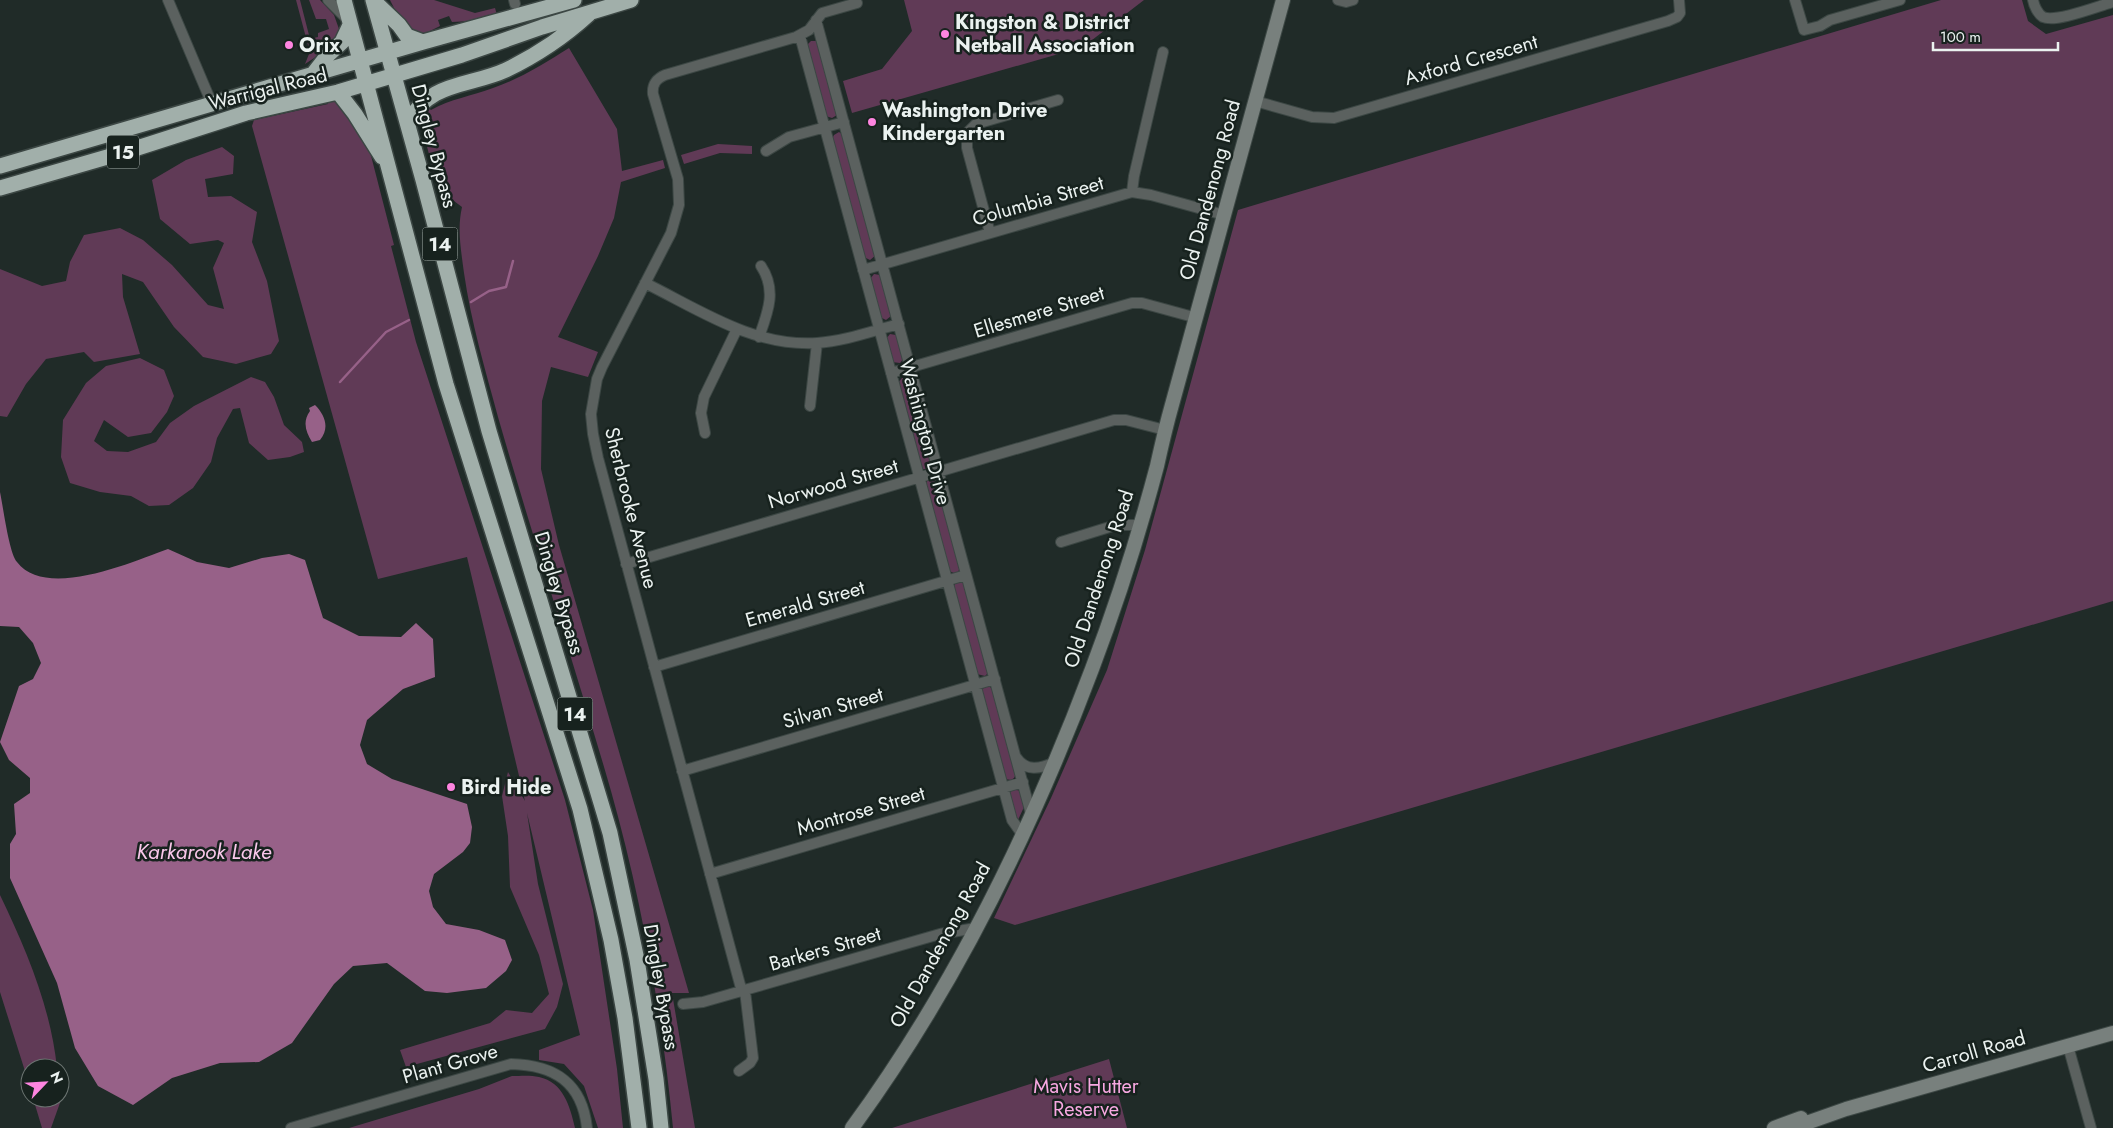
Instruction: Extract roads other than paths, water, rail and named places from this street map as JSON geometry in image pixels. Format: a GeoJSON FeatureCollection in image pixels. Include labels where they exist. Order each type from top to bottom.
{"type":"FeatureCollection","features":[{"type":"Feature","properties":{"kind":"highway","name":"14"},"geometry":{"type":"LineString","coordinates":[[344,0],[366,84]]}},
{"type":"Feature","properties":{"kind":"highway","name":"14"},"geometry":{"type":"LineString","coordinates":[[373,0],[395,75]]}},
{"type":"Feature","properties":{"kind":"highway"},"geometry":{"type":"LineString","coordinates":[[373,0],[408,36],[423,42]]}},
{"type":"Feature","properties":{"kind":"highway","name":"Warrigal Road"},"geometry":{"type":"LineString","coordinates":[[0,166],[360,60],[574,0]]}},
{"type":"Feature","properties":{"kind":"highway","name":"Warrigal Road"},"geometry":{"type":"LineString","coordinates":[[0,188],[128,151],[246,113],[366,84],[479,50],[542,27],[631,0]]}},
{"type":"Feature","properties":{"kind":"highway"},"geometry":{"type":"LineString","coordinates":[[408,123],[416,108],[437,93],[504,71],[529,58],[564,36],[592,11]]}},
{"type":"Feature","properties":{"kind":"highway"},"geometry":{"type":"LineString","coordinates":[[314,74],[327,56],[342,42],[350,23]]}},
{"type":"Feature","properties":{"kind":"highway","name":"Dingley Bypass"},"geometry":{"type":"LineString","coordinates":[[395,75],[489,431],[610,833],[643,994],[656,1079],[661,1128]]}},
{"type":"Feature","properties":{"kind":"highway","name":"Dingley Bypass"},"geometry":{"type":"LineString","coordinates":[[366,84],[446,384],[557,730],[582,816],[611,940],[625,1018],[639,1128]]}},
{"type":"Feature","properties":{"kind":"highway"},"geometry":{"type":"LineString","coordinates":[[338,92],[388,164]]}},
{"type":"Feature","properties":{"kind":"main road","name":"Old Dandenong Road"},"geometry":{"type":"LineString","coordinates":[[852,1128],[911,1039],[976,928],[1055,762],[1095,660],[1157,467],[1165,430],[1283,0]]}},
{"type":"Feature","properties":{"kind":"main road","name":"Carroll Road"},"geometry":{"type":"LineString","coordinates":[[1792,1128],[1846,1109],[2113,1033]]}},
{"type":"Feature","properties":{"kind":"main road","name":"Carroll Road"},"geometry":{"type":"LineString","coordinates":[[1774,1128],[1806,1116],[1846,1109]]}},
{"type":"Feature","properties":{"kind":"street"},"geometry":{"type":"LineString","coordinates":[[168,0],[212,104]]}},
{"type":"Feature","properties":{"kind":"street"},"geometry":{"type":"LineString","coordinates":[[328,0],[350,23]]}},
{"type":"Feature","properties":{"kind":"street"},"geometry":{"type":"LineString","coordinates":[[1338,0],[1346,2],[1353,0]]}},
{"type":"Feature","properties":{"kind":"street","name":"Axford Crescent"},"geometry":{"type":"LineString","coordinates":[[1255,101],[1312,117],[1334,118],[1677,18],[1680,13],[1679,0]]}},
{"type":"Feature","properties":{"kind":"street"},"geometry":{"type":"LineString","coordinates":[[1795,0],[1803,28],[1819,21],[1830,20],[1900,0]]}},
{"type":"Feature","properties":{"kind":"street"},"geometry":{"type":"LineString","coordinates":[[2034,3],[2042,16],[2054,19],[2113,2]]}},
{"type":"Feature","properties":{"kind":"street"},"geometry":{"type":"LineString","coordinates":[[803,34],[824,13],[857,3]]}},
{"type":"Feature","properties":{"kind":"street","name":"Washington Drive"},"geometry":{"type":"LineString","coordinates":[[816,20],[1031,814]]}},
{"type":"Feature","properties":{"kind":"street","name":"Washington Drive"},"geometry":{"type":"LineString","coordinates":[[803,34],[824,127],[1003,788],[1012,820],[1022,834]]}},
{"type":"Feature","properties":{"kind":"street","name":"Sherbrooke Avenue"},"geometry":{"type":"LineString","coordinates":[[739,1071],[753,1059],[743,991],[595,446],[592,408],[594,391],[602,367],[675,224],[680,195],[676,172],[653,94],[654,84],[664,76],[803,34]]}},
{"type":"Feature","properties":{"kind":"street"},"geometry":{"type":"LineString","coordinates":[[1132,192],[1134,176],[1163,52]]}},
{"type":"Feature","properties":{"kind":"street"},"geometry":{"type":"LineString","coordinates":[[990,233],[967,148],[967,133],[976,124],[1058,100]]}},
{"type":"Feature","properties":{"kind":"street"},"geometry":{"type":"LineString","coordinates":[[766,150],[782,140],[844,122]]}},
{"type":"Feature","properties":{"kind":"street","name":"Columbia Street"},"geometry":{"type":"LineString","coordinates":[[863,270],[1132,192],[1151,195],[1224,215]]}},
{"type":"Feature","properties":{"kind":"street"},"geometry":{"type":"LineString","coordinates":[[759,337],[767,314],[770,296],[768,278],[761,266]]}},
{"type":"Feature","properties":{"kind":"street"},"geometry":{"type":"LineString","coordinates":[[645,283],[738,330],[759,337],[786,342],[817,342],[844,339],[899,324]]}},
{"type":"Feature","properties":{"kind":"street","name":"Ellesmere Street"},"geometry":{"type":"LineString","coordinates":[[891,373],[1132,303],[1139,302],[1196,318]]}},
{"type":"Feature","properties":{"kind":"street"},"geometry":{"type":"LineString","coordinates":[[705,433],[701,419],[701,404],[738,330]]}},
{"type":"Feature","properties":{"kind":"street"},"geometry":{"type":"LineString","coordinates":[[810,406],[817,342]]}},
{"type":"Feature","properties":{"kind":"street","name":"Norwood Street"},"geometry":{"type":"LineString","coordinates":[[626,564],[1114,420],[1121,419],[1165,430]]}},
{"type":"Feature","properties":{"kind":"street"},"geometry":{"type":"LineString","coordinates":[[1061,542],[1116,525],[1139,525]]}},
{"type":"Feature","properties":{"kind":"street","name":"Emerald Street"},"geometry":{"type":"LineString","coordinates":[[654,667],[966,575]]}},
{"type":"Feature","properties":{"kind":"street","name":"Silvan Street"},"geometry":{"type":"LineString","coordinates":[[682,771],[995,678]]}},
{"type":"Feature","properties":{"kind":"street"},"geometry":{"type":"LineString","coordinates":[[1015,756],[1022,765],[1032,768],[1042,767],[1055,762]]}},
{"type":"Feature","properties":{"kind":"street","name":"Montrose Street"},"geometry":{"type":"LineString","coordinates":[[710,874],[1022,782]]}},
{"type":"Feature","properties":{"kind":"street","name":"Barkers Street"},"geometry":{"type":"LineString","coordinates":[[683,1004],[696,1004],[936,936],[976,928]]}},
{"type":"Feature","properties":{"kind":"street"},"geometry":{"type":"LineString","coordinates":[[2068,1046],[2091,1128]]}},
{"type":"Feature","properties":{"kind":"street","name":"Plant Grove"},"geometry":{"type":"LineString","coordinates":[[291,1128],[511,1064],[531,1064],[562,1077],[574,1088],[580,1098],[587,1128]]}},
{"type":"Feature","properties":{"kind":"water"},"geometry":{"type":"Polygon","coordinates":[[[315,405],[324,417],[325,431],[320,440],[312,442],[307,431],[306,419],[310,411],[309,408],[315,405]]]}},
{"type":"Feature","properties":{"kind":"water","name":"Karkarook Lake"},"geometry":{"type":"Polygon","coordinates":[[[0,492],[14,557],[30,573],[48,578],[90,575],[168,549],[197,562],[229,568],[262,558],[289,554],[305,560],[323,618],[359,636],[401,637],[416,623],[433,639],[435,677],[403,689],[367,720],[360,745],[367,764],[392,779],[467,804],[472,827],[470,843],[463,852],[434,874],[429,891],[433,907],[446,924],[479,930],[505,940],[512,960],[506,971],[486,988],[447,993],[425,991],[387,963],[353,966],[334,984],[292,1043],[259,1062],[220,1063],[172,1078],[133,1105],[98,1086],[75,1048],[57,983],[10,878],[10,844],[16,834],[14,804],[30,793],[30,778],[9,760],[0,742],[19,686],[33,679],[41,663],[33,643],[19,627],[0,626],[0,492]]]}},
{"type":"Feature","properties":{"kind":"waterway"},"geometry":{"type":"LineString","coordinates":[[471,302],[489,291],[506,287],[513,261]]}},
{"type":"Feature","properties":{"kind":"waterway"},"geometry":{"type":"LineString","coordinates":[[340,382],[386,332],[409,320]]}},
{"type":"Feature","properties":{"kind":"place","name":"Kingston & District Netball Association"},"geometry":{"type":"Point","coordinates":[945,34]}},
{"type":"Feature","properties":{"kind":"place","name":"Orix"},"geometry":{"type":"Point","coordinates":[289,45]}},
{"type":"Feature","properties":{"kind":"place","name":"Washington Drive Kindergarten"},"geometry":{"type":"Point","coordinates":[872,122]}},
{"type":"Feature","properties":{"kind":"place","name":"Bird Hide"},"geometry":{"type":"Point","coordinates":[451,787]}},
{"type":"Feature","properties":{"kind":"park label","name":"Mavis Hutter Reserve"},"geometry":{"type":"Point","coordinates":[1086,1098]}}]}
